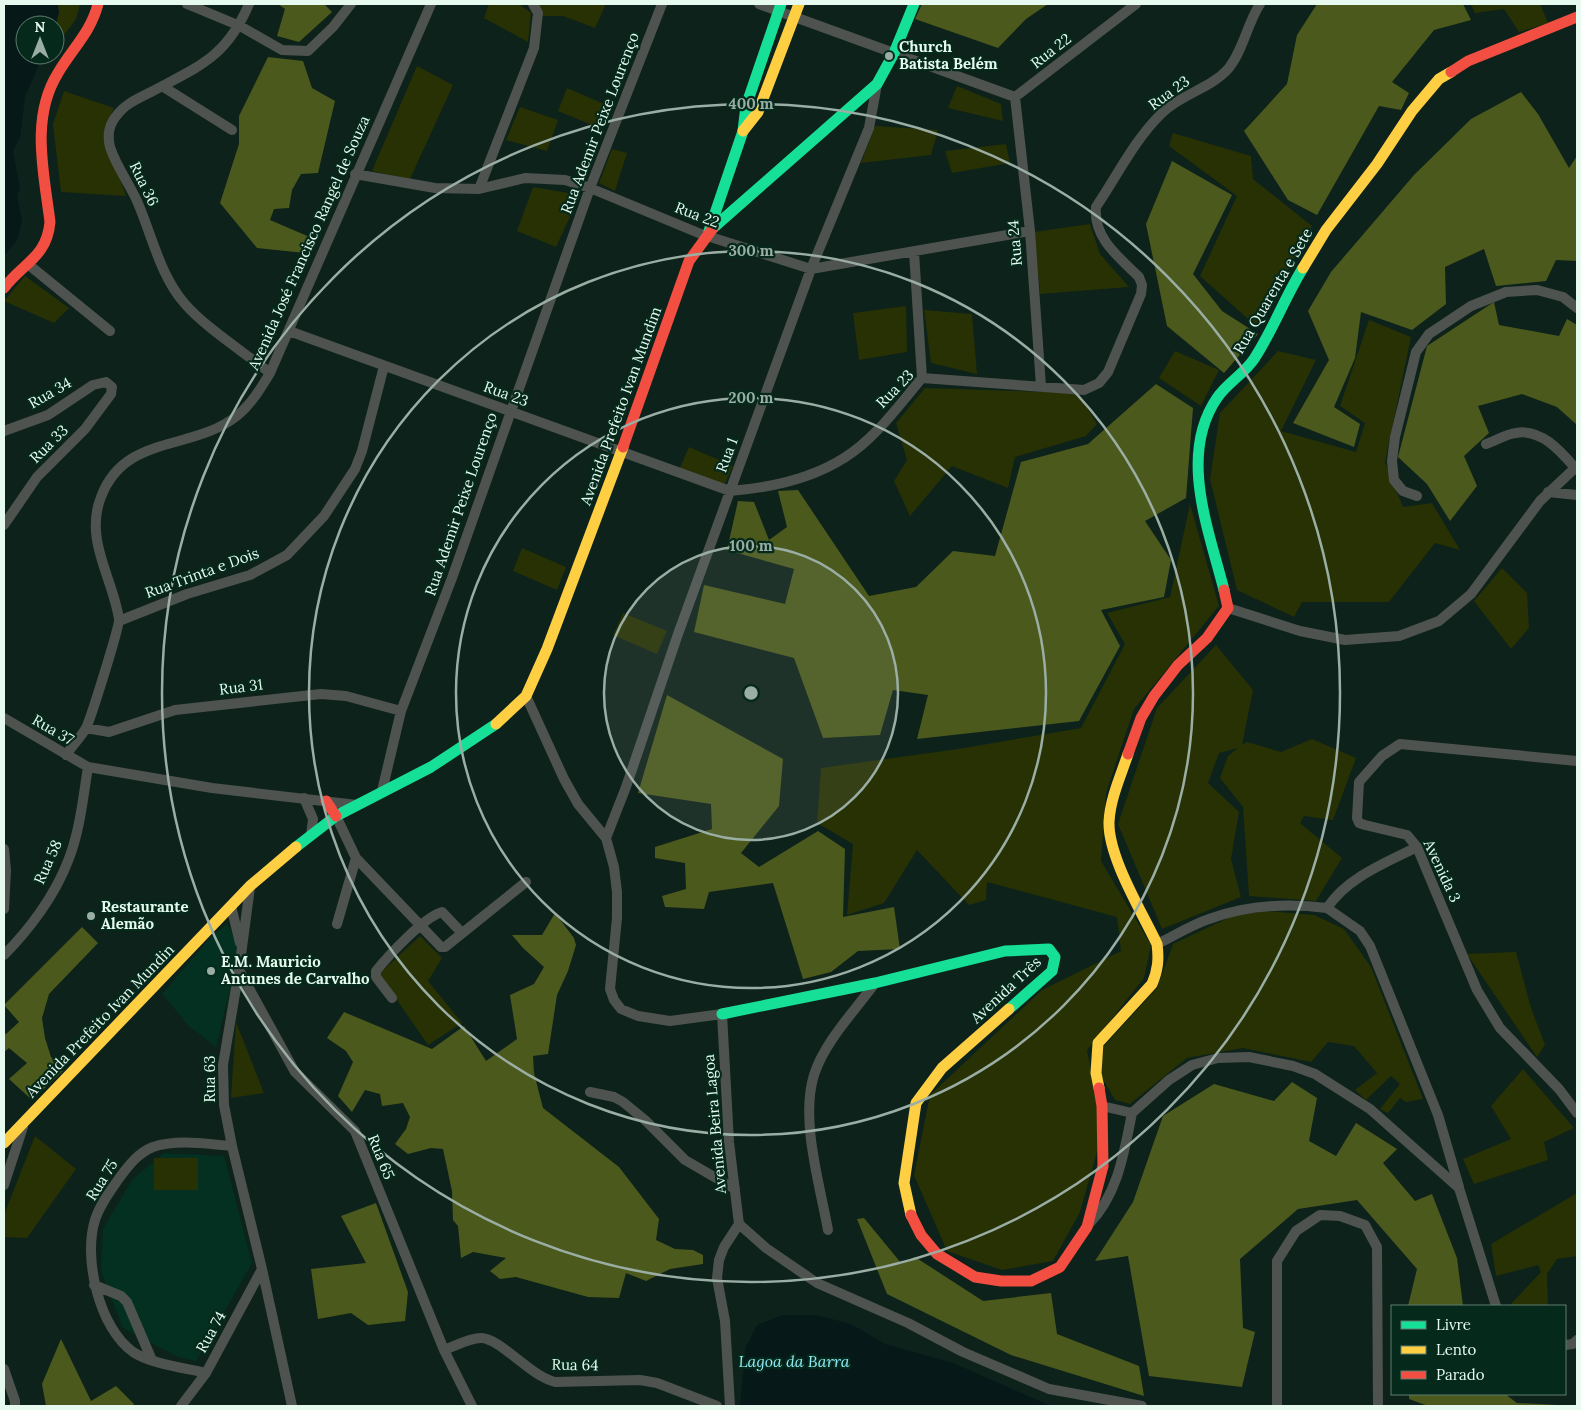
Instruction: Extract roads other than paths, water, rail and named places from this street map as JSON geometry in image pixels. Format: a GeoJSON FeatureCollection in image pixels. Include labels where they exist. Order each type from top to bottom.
{"type":"FeatureCollection","features":[{"type":"Feature","properties":{"kind":"street"},"geometry":{"type":"LineString","coordinates":[[96,18],[98,4]]}},
{"type":"Feature","properties":{"kind":"street"},"geometry":{"type":"LineString","coordinates":[[4,288],[44,248],[51,228],[41,132],[42,108],[58,72],[80,46],[104,4]]}},
{"type":"Feature","properties":{"kind":"street"},"geometry":{"type":"LineString","coordinates":[[187,4],[240,26],[282,50],[308,51],[333,27],[351,4]]}},
{"type":"Feature","properties":{"kind":"street","name":"Rua 36"},"geometry":{"type":"LineString","coordinates":[[249,4],[240,26],[225,46],[201,66],[131,102],[118,113],[110,129],[110,147],[136,200],[170,283],[185,304],[270,373]]}},
{"type":"Feature","properties":{"kind":"street","name":"Avenida José Francisco Rangel de Souza"},"geometry":{"type":"LineString","coordinates":[[119,620],[98,550],[96,518],[100,498],[108,482],[120,465],[138,454],[213,430],[238,415],[252,401],[270,373],[289,331],[355,174],[431,4]]}},
{"type":"Feature","properties":{"kind":"street"},"geometry":{"type":"LineString","coordinates":[[479,189],[534,48],[538,12],[532,4]]}},
{"type":"Feature","properties":{"kind":"street","name":"Rua Ademir Peixe Lourenço"},"geometry":{"type":"LineString","coordinates":[[382,792],[401,711],[452,578],[509,411],[590,188],[662,4]]}},
{"type":"Feature","properties":{"kind":"street"},"geometry":{"type":"LineString","coordinates":[[759,4],[1015,97]]}},
{"type":"Feature","properties":{"kind":"street"},"geometry":{"type":"LineString","coordinates":[[707,233],[743,131],[746,106],[785,12],[799,4]]}},
{"type":"Feature","properties":{"kind":"street","name":"Avenida Prefeito Ivan Mundim"},"geometry":{"type":"LineString","coordinates":[[357,805],[430,767],[488,731],[526,696],[550,641],[621,452],[689,260],[707,233],[877,84],[894,53],[914,4]]}},
{"type":"Feature","properties":{"kind":"street","name":"Rua 22"},"geometry":{"type":"LineString","coordinates":[[1015,97],[1136,4]]}},
{"type":"Feature","properties":{"kind":"street","name":"Rua 23"},"geometry":{"type":"LineString","coordinates":[[289,331],[730,491],[755,489],[816,473],[845,458],[878,429],[922,378],[1084,390],[1099,383],[1108,372],[1141,294],[1142,285],[1139,277],[1103,240],[1095,218],[1096,207],[1142,135],[1163,112],[1190,94],[1215,81],[1229,67],[1260,4]]}},
{"type":"Feature","properties":{"kind":"street"},"geometry":{"type":"LineString","coordinates":[[743,131],[758,112],[785,12]]}},
{"type":"Feature","properties":{"kind":"street","name":"Rua Quarenta e Sete"},"geometry":{"type":"LineString","coordinates":[[1228,608],[1199,486],[1198,448],[1203,424],[1217,397],[1253,360],[1300,273],[1326,230],[1377,164],[1412,111],[1439,79],[1468,61],[1577,17]]}},
{"type":"Feature","properties":{"kind":"street","name":"Rua 1"},"geometry":{"type":"LineString","coordinates":[[606,838],[626,787],[658,690],[811,269],[870,128],[877,84]]}},
{"type":"Feature","properties":{"kind":"street"},"geometry":{"type":"LineString","coordinates":[[162,86],[232,130]]}},
{"type":"Feature","properties":{"kind":"street","name":"Rua 24"},"geometry":{"type":"LineString","coordinates":[[1015,97],[1030,231],[1041,386]]}},
{"type":"Feature","properties":{"kind":"street","name":"Rua 22"},"geometry":{"type":"LineString","coordinates":[[355,174],[435,188],[479,189],[525,178],[565,180],[707,233],[811,269],[1030,231]]}},
{"type":"Feature","properties":{"kind":"street"},"geometry":{"type":"LineString","coordinates":[[724,182],[729,192],[741,204]]}},
{"type":"Feature","properties":{"kind":"street"},"geometry":{"type":"LineString","coordinates":[[914,252],[922,378]]}},
{"type":"Feature","properties":{"kind":"street"},"geometry":{"type":"LineString","coordinates":[[29,265],[110,331]]}},
{"type":"Feature","properties":{"kind":"street"},"geometry":{"type":"LineString","coordinates":[[1418,496],[1402,491],[1394,480],[1392,461],[1395,437],[1416,352],[1429,334],[1471,306],[1506,292],[1537,290],[1563,297],[1577,308]]}},
{"type":"Feature","properties":{"kind":"street","name":"Rua Trinta e Dois"},"geometry":{"type":"LineString","coordinates":[[119,620],[187,594],[250,575],[287,555],[324,516],[354,469],[362,451],[384,366]]}},
{"type":"Feature","properties":{"kind":"street","name":"Rua 34"},"geometry":{"type":"LineString","coordinates":[[4,431],[48,415],[93,385],[102,382],[110,384]]}},
{"type":"Feature","properties":{"kind":"street","name":"Rua 33"},"geometry":{"type":"LineString","coordinates":[[4,525],[37,477],[85,429],[111,394],[110,384]]}},
{"type":"Feature","properties":{"kind":"street"},"geometry":{"type":"LineString","coordinates":[[1087,1226],[1103,1166],[1102,1106],[1096,1073],[1098,1043],[1152,984],[1158,964],[1157,944],[1115,856],[1109,822],[1115,793],[1141,718],[1154,696],[1178,665],[1206,638],[1228,608],[1300,631],[1345,640],[1399,636],[1439,621],[1471,594],[1518,528],[1548,492],[1576,469],[1550,442],[1531,433],[1516,433],[1486,444]]}},
{"type":"Feature","properties":{"kind":"street"},"geometry":{"type":"LineString","coordinates":[[1548,492],[1577,495]]}},
{"type":"Feature","properties":{"kind":"street"},"geometry":{"type":"LineString","coordinates":[[66,755],[86,728],[119,620]]}},
{"type":"Feature","properties":{"kind":"street","name":"Rua 31"},"geometry":{"type":"LineString","coordinates":[[86,728],[109,732],[175,710],[320,694],[346,696],[401,711]]}},
{"type":"Feature","properties":{"kind":"street"},"geometry":{"type":"LineString","coordinates":[[526,696],[564,779],[578,804],[606,838],[614,867],[617,892],[617,918],[610,988],[614,1000],[621,1009],[638,1016],[670,1021],[722,1014]]}},
{"type":"Feature","properties":{"kind":"street","name":"Rua 37"},"geometry":{"type":"LineString","coordinates":[[4,718],[88,767],[212,788],[357,805]]}},
{"type":"Feature","properties":{"kind":"street","name":"Avenida 3"},"geometry":{"type":"LineString","coordinates":[[1577,761],[1400,744],[1391,749],[1359,782],[1357,818],[1359,823],[1365,825],[1407,834],[1416,847],[1477,990],[1500,1028],[1559,1089],[1577,1113]]}},
{"type":"Feature","properties":{"kind":"street","name":"Rua 58"},"geometry":{"type":"LineString","coordinates":[[4,955],[45,905],[68,861],[81,814],[88,767]]}},
{"type":"Feature","properties":{"kind":"street"},"geometry":{"type":"LineString","coordinates":[[304,798],[312,814],[321,820],[334,818]]}},
{"type":"Feature","properties":{"kind":"street"},"geometry":{"type":"LineString","coordinates":[[311,835],[313,805],[323,801],[356,858],[420,927],[443,948],[526,882]]}},
{"type":"Feature","properties":{"kind":"street","name":"Avenida Prefeito Ivan Mundin"},"geometry":{"type":"LineString","coordinates":[[4,1144],[250,886],[311,835],[334,818],[357,805]]}},
{"type":"Feature","properties":{"kind":"street"},"geometry":{"type":"LineString","coordinates":[[1327,908],[1334,898],[1359,877],[1416,847]]}},
{"type":"Feature","properties":{"kind":"street"},"geometry":{"type":"LineString","coordinates":[[4,849],[6,870],[4,908]]}},
{"type":"Feature","properties":{"kind":"street"},"geometry":{"type":"LineString","coordinates":[[337,924],[356,858]]}},
{"type":"Feature","properties":{"kind":"street","name":"Rua 63"},"geometry":{"type":"LineString","coordinates":[[250,886],[239,970],[223,1064],[224,1106],[262,1269]]}},
{"type":"Feature","properties":{"kind":"street"},"geometry":{"type":"LineString","coordinates":[[1157,944],[1209,919],[1248,908],[1276,905],[1327,908],[1360,931],[1370,946],[1438,1115],[1496,1305]]}},
{"type":"Feature","properties":{"kind":"street"},"geometry":{"type":"LineString","coordinates":[[231,906],[242,948]]}},
{"type":"Feature","properties":{"kind":"street"},"geometry":{"type":"LineString","coordinates":[[392,998],[376,977],[376,971],[420,927],[435,914],[442,912],[462,933]]}},
{"type":"Feature","properties":{"kind":"street","name":"Avenida Três"},"geometry":{"type":"LineString","coordinates":[[722,1014],[875,983],[1005,951],[1049,949],[1055,956],[1052,971],[937,1075],[916,1103],[908,1146],[904,1184],[910,1212],[921,1235],[937,1254],[975,1277],[1001,1281],[1030,1281],[1060,1267],[1087,1226]]}},
{"type":"Feature","properties":{"kind":"street","name":"Rua 65"},"geometry":{"type":"LineString","coordinates":[[239,970],[295,1072],[355,1131],[444,1350],[472,1406]]}},
{"type":"Feature","properties":{"kind":"street"},"geometry":{"type":"LineString","coordinates":[[828,1230],[812,1147],[809,1098],[814,1074],[832,1040],[875,983]]}},
{"type":"Feature","properties":{"kind":"street","name":"Avenida Beira Lagoa"},"geometry":{"type":"LineString","coordinates":[[722,1014],[729,1142],[739,1224]]}},
{"type":"Feature","properties":{"kind":"street"},"geometry":{"type":"LineString","coordinates":[[1087,1226],[1105,1206],[1117,1178],[1132,1114],[1169,1080],[1192,1065],[1218,1058],[1249,1057],[1293,1066],[1315,1074],[1370,1109],[1459,1188]]}},
{"type":"Feature","properties":{"kind":"street"},"geometry":{"type":"LineString","coordinates":[[590,1092],[614,1097],[623,1102],[645,1120],[685,1160],[736,1189]]}},
{"type":"Feature","properties":{"kind":"street"},"geometry":{"type":"LineString","coordinates":[[1102,1106],[1132,1114]]}},
{"type":"Feature","properties":{"kind":"street"},"geometry":{"type":"LineString","coordinates":[[4,1130],[26,1119]]}},
{"type":"Feature","properties":{"kind":"street"},"geometry":{"type":"LineString","coordinates":[[4,1185],[26,1119]]}},
{"type":"Feature","properties":{"kind":"street","name":"Rua 75"},"geometry":{"type":"LineString","coordinates":[[206,1373],[134,1352],[121,1340],[112,1326],[94,1285],[91,1248],[95,1220],[106,1197],[132,1160],[152,1148],[184,1142],[232,1146]]}},
{"type":"Feature","properties":{"kind":"street"},"geometry":{"type":"LineString","coordinates":[[1277,1406],[1277,1261],[1296,1231],[1320,1215],[1340,1216],[1365,1225],[1377,1247],[1378,1406]]}},
{"type":"Feature","properties":{"kind":"street"},"geometry":{"type":"LineString","coordinates":[[730,1406],[725,1321],[717,1278],[719,1260],[724,1247],[739,1224],[766,1248],[817,1283],[908,1323],[963,1352],[1049,1390],[1142,1406]]}},
{"type":"Feature","properties":{"kind":"street"},"geometry":{"type":"LineString","coordinates":[[262,1269],[292,1406]]}},
{"type":"Feature","properties":{"kind":"street","name":"Rua 74"},"geometry":{"type":"LineString","coordinates":[[181,1406],[206,1373],[262,1269]]}},
{"type":"Feature","properties":{"kind":"street"},"geometry":{"type":"LineString","coordinates":[[94,1285],[121,1296],[127,1302],[151,1358]]}},
{"type":"Feature","properties":{"kind":"street","name":"Rua 64"},"geometry":{"type":"LineString","coordinates":[[444,1350],[472,1339],[488,1339],[542,1379],[555,1382],[640,1380],[657,1383],[717,1406]]}},
{"type":"Feature","properties":{"kind":"street"},"geometry":{"type":"LineString","coordinates":[[1566,1345],[1573,1344],[1577,1340]]}},
{"type":"Feature","properties":{"kind":"street"},"geometry":{"type":"LineString","coordinates":[[4,1369],[15,1406]]}},
{"type":"Feature","properties":{"kind":"water"},"geometry":{"type":"Polygon","coordinates":[[[4,4],[58,4],[58,15],[15,15],[15,65],[39,65],[25,97],[20,137],[13,151],[20,188],[17,195],[22,221],[17,240],[4,256],[4,4]]]}},
{"type":"Feature","properties":{"kind":"water","name":"Lagoa da Barra"},"geometry":{"type":"Polygon","coordinates":[[[783,1315],[816,1315],[851,1324],[885,1344],[953,1363],[1051,1406],[740,1406],[745,1349],[757,1325],[783,1315]]]}},
{"type":"Feature","properties":{"kind":"place","name":"Church Batista Belém"},"geometry":{"type":"Point","coordinates":[889,56]}},
{"type":"Feature","properties":{"kind":"place","name":"Restaurante Alemão"},"geometry":{"type":"Point","coordinates":[91,916]}},
{"type":"Feature","properties":{"kind":"place","name":"E.M. Mauricio Antunes de Carvalho"},"geometry":{"type":"Point","coordinates":[211,971]}}]}
